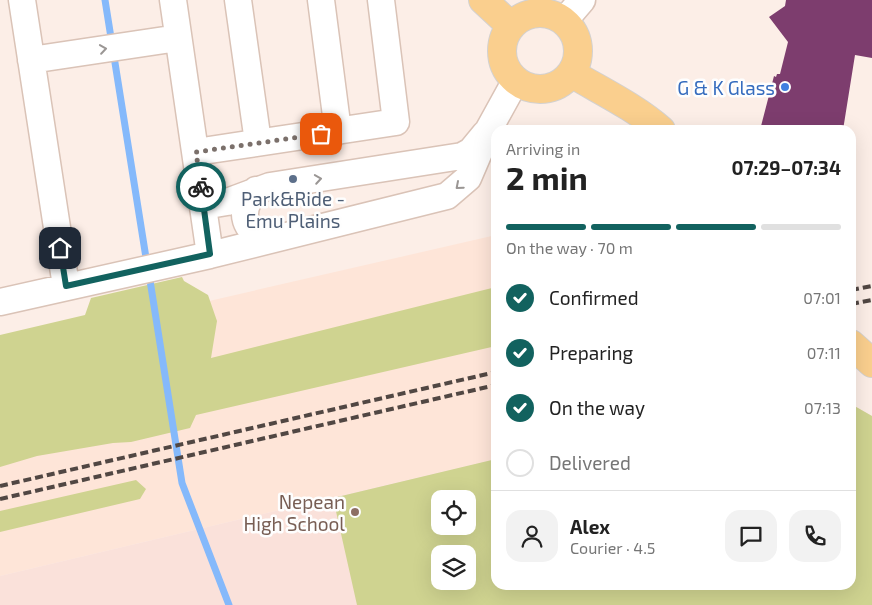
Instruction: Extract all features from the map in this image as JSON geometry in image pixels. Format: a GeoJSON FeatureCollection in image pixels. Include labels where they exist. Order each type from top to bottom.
{"type":"FeatureCollection","features":[{"type":"Feature","properties":{"kind":"main road"},"geometry":{"type":"LineString","coordinates":[[483,0],[511,26]]}},
{"type":"Feature","properties":{"kind":"main road"},"geometry":{"type":"LineString","coordinates":[[537,13],[554,15],[564,21],[572,30],[577,40],[578,57],[571,73],[560,83],[545,89],[525,86],[516,80],[508,71],[503,60],[504,42],[511,26],[520,18],[537,13]]}},
{"type":"Feature","properties":{"kind":"main road"},"geometry":{"type":"LineString","coordinates":[[571,73],[656,125]]}},
{"type":"Feature","properties":{"kind":"main road"},"geometry":{"type":"LineString","coordinates":[[856,349],[872,363]]}},
{"type":"Feature","properties":{"kind":"street"},"geometry":{"type":"LineString","coordinates":[[22,0],[66,286]]}},
{"type":"Feature","properties":{"kind":"street"},"geometry":{"type":"LineString","coordinates":[[173,0],[210,254]]}},
{"type":"Feature","properties":{"kind":"street"},"geometry":{"type":"LineString","coordinates":[[238,0],[258,142]]}},
{"type":"Feature","properties":{"kind":"street"},"geometry":{"type":"LineString","coordinates":[[321,0],[338,131]]}},
{"type":"Feature","properties":{"kind":"street"},"geometry":{"type":"LineString","coordinates":[[196,152],[396,122],[381,0]]}},
{"type":"Feature","properties":{"kind":"street"},"geometry":{"type":"LineString","coordinates":[[564,21],[582,0]]}},
{"type":"Feature","properties":{"kind":"street"},"geometry":{"type":"LineString","coordinates":[[31,60],[178,38]]}},
{"type":"Feature","properties":{"kind":"street"},"geometry":{"type":"LineString","coordinates":[[0,299],[177,262],[447,196],[468,178],[489,128],[516,80]]}},
{"type":"Feature","properties":{"kind":"street"},"geometry":{"type":"LineString","coordinates":[[203,206],[227,202],[270,186],[462,156],[471,151],[489,128]]}},
{"type":"Feature","properties":{"kind":"street"},"geometry":{"type":"LineString","coordinates":[[256,190],[246,207],[245,216],[247,223],[256,234],[272,239]]}},
{"type":"Feature","properties":{"kind":"shaded area"},"geometry":{"type":"Polygon","coordinates":[[[491,236],[491,460],[0,576],[0,349],[491,236]]]}},
{"type":"Feature","properties":{"kind":"shaded area","name":"Nepean High School"},"geometry":{"type":"Polygon","coordinates":[[[856,407],[872,416],[872,605],[0,605],[0,576],[491,460],[491,590],[856,590],[856,407]]]}},
{"type":"Feature","properties":{"kind":"green space"},"geometry":{"type":"Polygon","coordinates":[[[182,277],[184,281],[208,295],[217,321],[211,358],[491,288],[491,347],[196,415],[190,428],[131,442],[113,443],[37,456],[0,467],[0,335],[85,315],[91,298],[182,277]]]}},
{"type":"Feature","properties":{"kind":"green space"},"geometry":{"type":"Polygon","coordinates":[[[856,407],[872,416],[872,605],[357,605],[333,498],[491,460],[491,590],[856,590],[856,407]]]}},
{"type":"Feature","properties":{"kind":"green space"},"geometry":{"type":"Polygon","coordinates":[[[136,480],[146,489],[140,499],[0,532],[0,511],[136,480]]]}},
{"type":"Feature","properties":{"kind":"building"},"geometry":{"type":"Polygon","coordinates":[[[786,0],[872,0],[872,58],[855,55],[844,125],[761,125],[774,76],[776,77],[777,74],[780,74],[788,42],[769,17],[785,6],[786,0]]]}},
{"type":"Feature","properties":{"kind":"waterway"},"geometry":{"type":"LineString","coordinates":[[105,0],[147,264]]}},
{"type":"Feature","properties":{"kind":"waterway"},"geometry":{"type":"LineString","coordinates":[[149,274],[182,483],[229,605]]}},
{"type":"Feature","properties":{"kind":"railway"},"geometry":{"type":"LineString","coordinates":[[856,289],[872,286]]}},
{"type":"Feature","properties":{"kind":"railway"},"geometry":{"type":"LineString","coordinates":[[856,303],[872,300]]}},
{"type":"Feature","properties":{"kind":"railway"},"geometry":{"type":"LineString","coordinates":[[0,486],[491,373]]}},
{"type":"Feature","properties":{"kind":"railway"},"geometry":{"type":"LineString","coordinates":[[0,499],[491,386]]}},
{"type":"Feature","properties":{"kind":"way so far"},"geometry":{"type":"LineString","coordinates":[[201,187],[196,152],[321,134]]}},
{"type":"Feature","properties":{"kind":"place","name":"G & K Glass"},"geometry":{"type":"Point","coordinates":[785,87]}},
{"type":"Feature","properties":{"kind":"place","name":"Park&Ride - Emu Plains"},"geometry":{"type":"Point","coordinates":[293,179]}},
{"type":"Feature","properties":{"kind":"place","name":"Nepean High School"},"geometry":{"type":"Point","coordinates":[355,512]}},
{"type":"Feature","properties":{"kind":"route"},"geometry":{"type":"LineString","coordinates":[[60,248],[66,286],[210,254],[201,187]]}}]}
